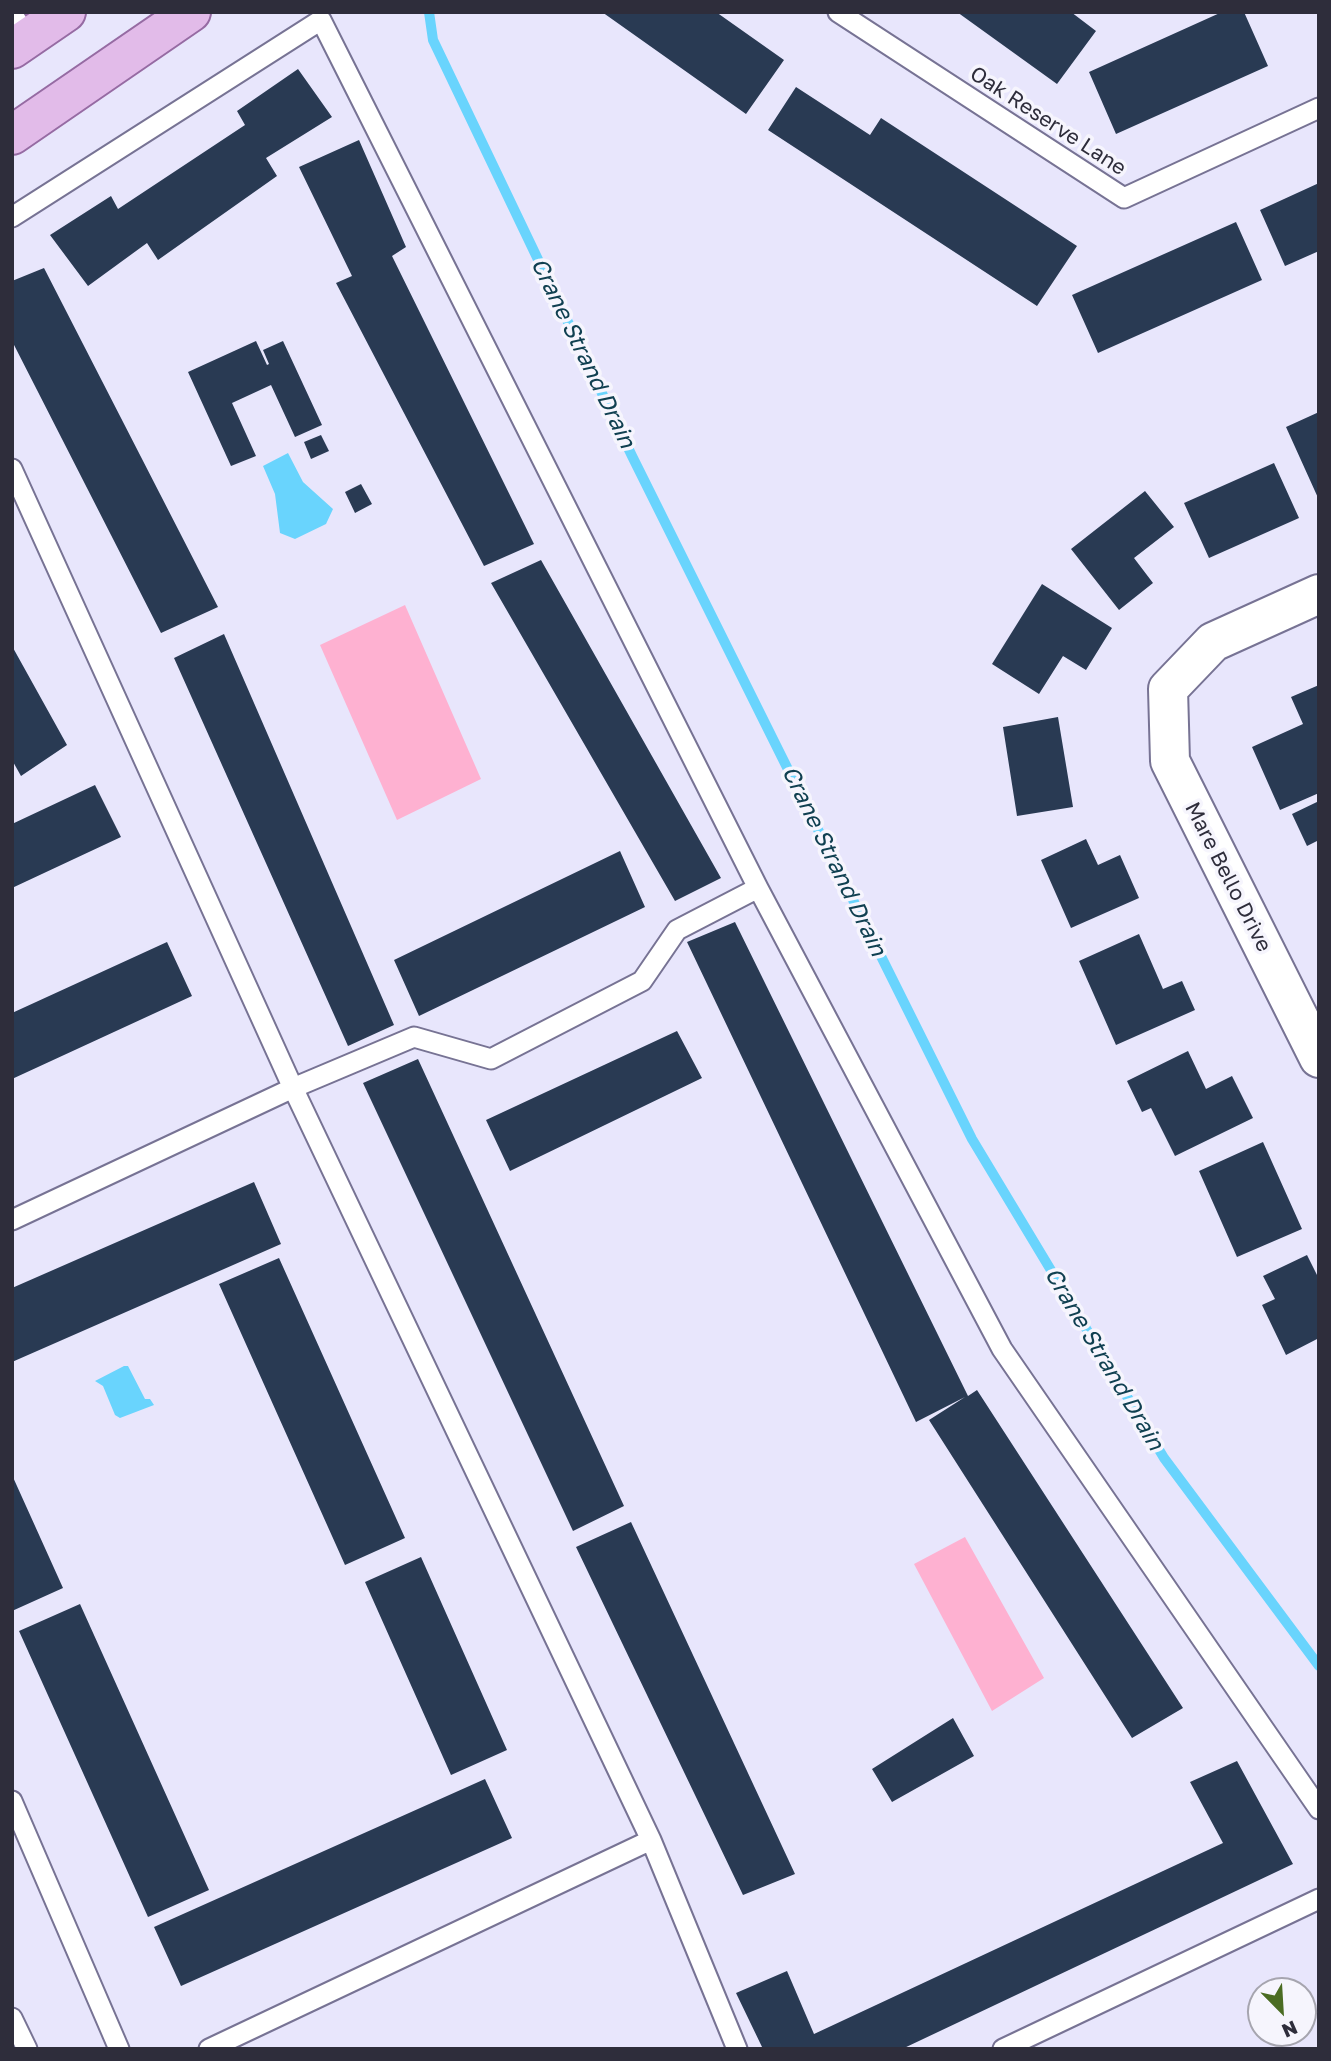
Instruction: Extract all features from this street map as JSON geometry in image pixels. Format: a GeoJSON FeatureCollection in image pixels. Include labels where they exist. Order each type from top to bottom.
{"type":"FeatureCollection","features":[{"type":"Feature","properties":{"kind":"main road"},"geometry":{"type":"LineString","coordinates":[[18,34],[66,12]]}},
{"type":"Feature","properties":{"kind":"main road"},"geometry":{"type":"LineString","coordinates":[[12,135],[191,12]]}},
{"type":"Feature","properties":{"kind":"street","name":"Mare Bello Drive"},"geometry":{"type":"LineString","coordinates":[[1319,594],[1213,642],[1168,689],[1170,761],[1319,1058]]}},
{"type":"Feature","properties":{"kind":"lane","name":"Oak Reserve Lane"},"geometry":{"type":"LineString","coordinates":[[838,12],[1124,198],[1319,108]]}},
{"type":"Feature","properties":{"kind":"lane"},"geometry":{"type":"LineString","coordinates":[[12,217],[321,20],[758,888],[1002,1349],[1319,1809]]}},
{"type":"Feature","properties":{"kind":"lane"},"geometry":{"type":"LineString","coordinates":[[12,469],[293,1088],[651,1840],[737,2049]]}},
{"type":"Feature","properties":{"kind":"lane"},"geometry":{"type":"LineString","coordinates":[[12,1220],[293,1088],[414,1037],[491,1059],[642,981],[677,930],[758,888]]}},
{"type":"Feature","properties":{"kind":"lane"},"geometry":{"type":"LineString","coordinates":[[12,1801],[119,2049]]}},
{"type":"Feature","properties":{"kind":"lane"},"geometry":{"type":"LineString","coordinates":[[209,2049],[651,1840]]}},
{"type":"Feature","properties":{"kind":"lane"},"geometry":{"type":"LineString","coordinates":[[1003,2049],[1319,1899]]}},
{"type":"Feature","properties":{"kind":"lane"},"geometry":{"type":"LineString","coordinates":[[12,2018],[27,2049]]}},
{"type":"Feature","properties":{"kind":"shaded area"},"geometry":{"type":"Polygon","coordinates":[[[405,605],[481,779],[397,820],[320,645],[405,605]]]}},
{"type":"Feature","properties":{"kind":"shaded area"},"geometry":{"type":"Polygon","coordinates":[[[965,1537],[1044,1678],[992,1711],[914,1564],[965,1537]]]}},
{"type":"Feature","properties":{"kind":"water"},"geometry":{"type":"Polygon","coordinates":[[[288,453],[303,482],[333,509],[326,524],[295,539],[280,533],[275,494],[263,466],[288,453]]]}},
{"type":"Feature","properties":{"kind":"water"},"geometry":{"type":"Polygon","coordinates":[[[128,1366],[145,1399],[150,1399],[154,1405],[120,1418],[115,1415],[103,1386],[95,1381],[128,1366]]]}},
{"type":"Feature","properties":{"kind":"building"},"geometry":{"type":"Polygon","coordinates":[[[602,12],[716,12],[784,60],[746,114],[602,12]]]}},
{"type":"Feature","properties":{"kind":"building"},"geometry":{"type":"Polygon","coordinates":[[[957,12],[1071,12],[1096,31],[1057,84],[957,12]]]}},
{"type":"Feature","properties":{"kind":"building"},"geometry":{"type":"Polygon","coordinates":[[[1222,12],[1244,12],[1268,66],[1116,134],[1089,72],[1222,12]]]}},
{"type":"Feature","properties":{"kind":"building"},"geometry":{"type":"Polygon","coordinates":[[[298,69],[332,117],[266,158],[277,176],[158,260],[147,243],[88,286],[50,235],[111,196],[118,209],[245,125],[237,111],[298,69]]]}},
{"type":"Feature","properties":{"kind":"building"},"geometry":{"type":"Polygon","coordinates":[[[796,87],[870,135],[881,118],[1077,246],[1037,306],[768,130],[796,87]]]}},
{"type":"Feature","properties":{"kind":"building"},"geometry":{"type":"Polygon","coordinates":[[[359,140],[406,247],[392,256],[534,544],[484,566],[336,283],[352,276],[299,167],[359,140]]]}},
{"type":"Feature","properties":{"kind":"building"},"geometry":{"type":"Polygon","coordinates":[[[1319,183],[1319,251],[1285,266],[1260,210],[1319,183]]]}},
{"type":"Feature","properties":{"kind":"building"},"geometry":{"type":"Polygon","coordinates":[[[1236,222],[1262,280],[1098,353],[1072,295],[1236,222]]]}},
{"type":"Feature","properties":{"kind":"building"},"geometry":{"type":"Polygon","coordinates":[[[44,268],[218,607],[161,633],[12,341],[12,281],[44,268]]]}},
{"type":"Feature","properties":{"kind":"building"},"geometry":{"type":"Polygon","coordinates":[[[256,341],[267,365],[269,364],[263,350],[283,341],[322,425],[295,437],[271,385],[232,403],[256,456],[231,466],[188,372],[256,341]]]}},
{"type":"Feature","properties":{"kind":"building"},"geometry":{"type":"Polygon","coordinates":[[[1319,412],[1319,500],[1286,427],[1319,412]]]}},
{"type":"Feature","properties":{"kind":"building"},"geometry":{"type":"Polygon","coordinates":[[[321,435],[329,451],[311,459],[304,442],[321,435]]]}},
{"type":"Feature","properties":{"kind":"building"},"geometry":{"type":"Polygon","coordinates":[[[1274,463],[1299,518],[1209,558],[1184,503],[1274,463]]]}},
{"type":"Feature","properties":{"kind":"building"},"geometry":{"type":"Polygon","coordinates":[[[361,484],[372,504],[355,513],[345,492],[361,484]]]}},
{"type":"Feature","properties":{"kind":"building"},"geometry":{"type":"Polygon","coordinates":[[[1145,491],[1174,527],[1134,558],[1153,583],[1119,610],[1071,549],[1145,491]]]}},
{"type":"Feature","properties":{"kind":"building"},"geometry":{"type":"Polygon","coordinates":[[[541,560],[721,878],[675,901],[491,583],[541,560]]]}},
{"type":"Feature","properties":{"kind":"building"},"geometry":{"type":"Polygon","coordinates":[[[1042,584],[1112,628],[1086,670],[1063,656],[1039,694],[992,664],[1042,584]]]}},
{"type":"Feature","properties":{"kind":"building"},"geometry":{"type":"Polygon","coordinates":[[[224,634],[394,1025],[348,1046],[174,658],[224,634]]]}},
{"type":"Feature","properties":{"kind":"building"},"geometry":{"type":"Polygon","coordinates":[[[12,646],[67,745],[21,776],[12,760],[12,646]]]}},
{"type":"Feature","properties":{"kind":"building"},"geometry":{"type":"Polygon","coordinates":[[[1319,685],[1319,793],[1280,810],[1252,747],[1303,724],[1291,697],[1319,685]]]}},
{"type":"Feature","properties":{"kind":"building"},"geometry":{"type":"Polygon","coordinates":[[[1058,717],[1073,807],[1017,816],[1003,727],[1058,717]]]}},
{"type":"Feature","properties":{"kind":"building"},"geometry":{"type":"Polygon","coordinates":[[[95,785],[121,837],[12,888],[12,824],[95,785]]]}},
{"type":"Feature","properties":{"kind":"building"},"geometry":{"type":"Polygon","coordinates":[[[1319,801],[1319,840],[1307,846],[1292,814],[1319,801]]]}},
{"type":"Feature","properties":{"kind":"building"},"geometry":{"type":"Polygon","coordinates":[[[1086,839],[1098,865],[1120,855],[1139,898],[1071,928],[1041,860],[1086,839]]]}},
{"type":"Feature","properties":{"kind":"building"},"geometry":{"type":"Polygon","coordinates":[[[620,851],[645,907],[419,1016],[394,960],[620,851]]]}},
{"type":"Feature","properties":{"kind":"building"},"geometry":{"type":"Polygon","coordinates":[[[735,922],[968,1396],[977,1390],[1183,1708],[1132,1738],[929,1420],[965,1397],[916,1422],[687,942],[735,922]]]}},
{"type":"Feature","properties":{"kind":"building"},"geometry":{"type":"Polygon","coordinates":[[[1139,934],[1163,989],[1182,981],[1195,1010],[1116,1045],[1079,961],[1139,934]]]}},
{"type":"Feature","properties":{"kind":"building"},"geometry":{"type":"Polygon","coordinates":[[[167,942],[192,996],[12,1079],[12,1013],[167,942]]]}},
{"type":"Feature","properties":{"kind":"building"},"geometry":{"type":"Polygon","coordinates":[[[677,1031],[702,1078],[510,1171],[486,1120],[677,1031]]]}},
{"type":"Feature","properties":{"kind":"building"},"geometry":{"type":"Polygon","coordinates":[[[1188,1051],[1206,1089],[1232,1076],[1253,1118],[1175,1156],[1151,1108],[1142,1112],[1127,1081],[1188,1051]]]}},
{"type":"Feature","properties":{"kind":"building"},"geometry":{"type":"Polygon","coordinates":[[[418,1059],[624,1506],[573,1531],[363,1083],[418,1059]]]}},
{"type":"Feature","properties":{"kind":"building"},"geometry":{"type":"Polygon","coordinates":[[[1263,1142],[1302,1229],[1237,1257],[1199,1171],[1263,1142]]]}},
{"type":"Feature","properties":{"kind":"building"},"geometry":{"type":"Polygon","coordinates":[[[254,1182],[281,1244],[12,1362],[12,1288],[254,1182]]]}},
{"type":"Feature","properties":{"kind":"building"},"geometry":{"type":"Polygon","coordinates":[[[1307,1255],[1319,1279],[1319,1338],[1286,1355],[1262,1305],[1275,1299],[1263,1276],[1307,1255]]]}},
{"type":"Feature","properties":{"kind":"building"},"geometry":{"type":"Polygon","coordinates":[[[279,1258],[405,1538],[345,1565],[219,1284],[279,1258]]]}},
{"type":"Feature","properties":{"kind":"building"},"geometry":{"type":"Polygon","coordinates":[[[12,1475],[63,1588],[12,1611],[12,1475]]]}},
{"type":"Feature","properties":{"kind":"building"},"geometry":{"type":"Polygon","coordinates":[[[631,1522],[795,1874],[743,1895],[576,1547],[631,1522]]]}},
{"type":"Feature","properties":{"kind":"building"},"geometry":{"type":"Polygon","coordinates":[[[421,1557],[507,1750],[451,1775],[365,1582],[421,1557]]]}},
{"type":"Feature","properties":{"kind":"building"},"geometry":{"type":"Polygon","coordinates":[[[80,1604],[209,1890],[148,1917],[19,1631],[80,1604]]]}},
{"type":"Feature","properties":{"kind":"building"},"geometry":{"type":"Polygon","coordinates":[[[953,1718],[974,1756],[892,1802],[872,1769],[953,1718]]]}},
{"type":"Feature","properties":{"kind":"building"},"geometry":{"type":"Polygon","coordinates":[[[1237,1761],[1293,1864],[902,2049],[763,2049],[736,1993],[787,1971],[814,2034],[1223,1843],[1190,1782],[1237,1761]]]}},
{"type":"Feature","properties":{"kind":"building"},"geometry":{"type":"Polygon","coordinates":[[[485,1779],[512,1838],[181,1986],[154,1927],[485,1779]]]}},
{"type":"Feature","properties":{"kind":"waterway","name":"Crane Strand Drain"},"geometry":{"type":"LineString","coordinates":[[429,12],[433,40],[632,456],[972,1139],[1164,1458],[1319,1666]]}}]}
